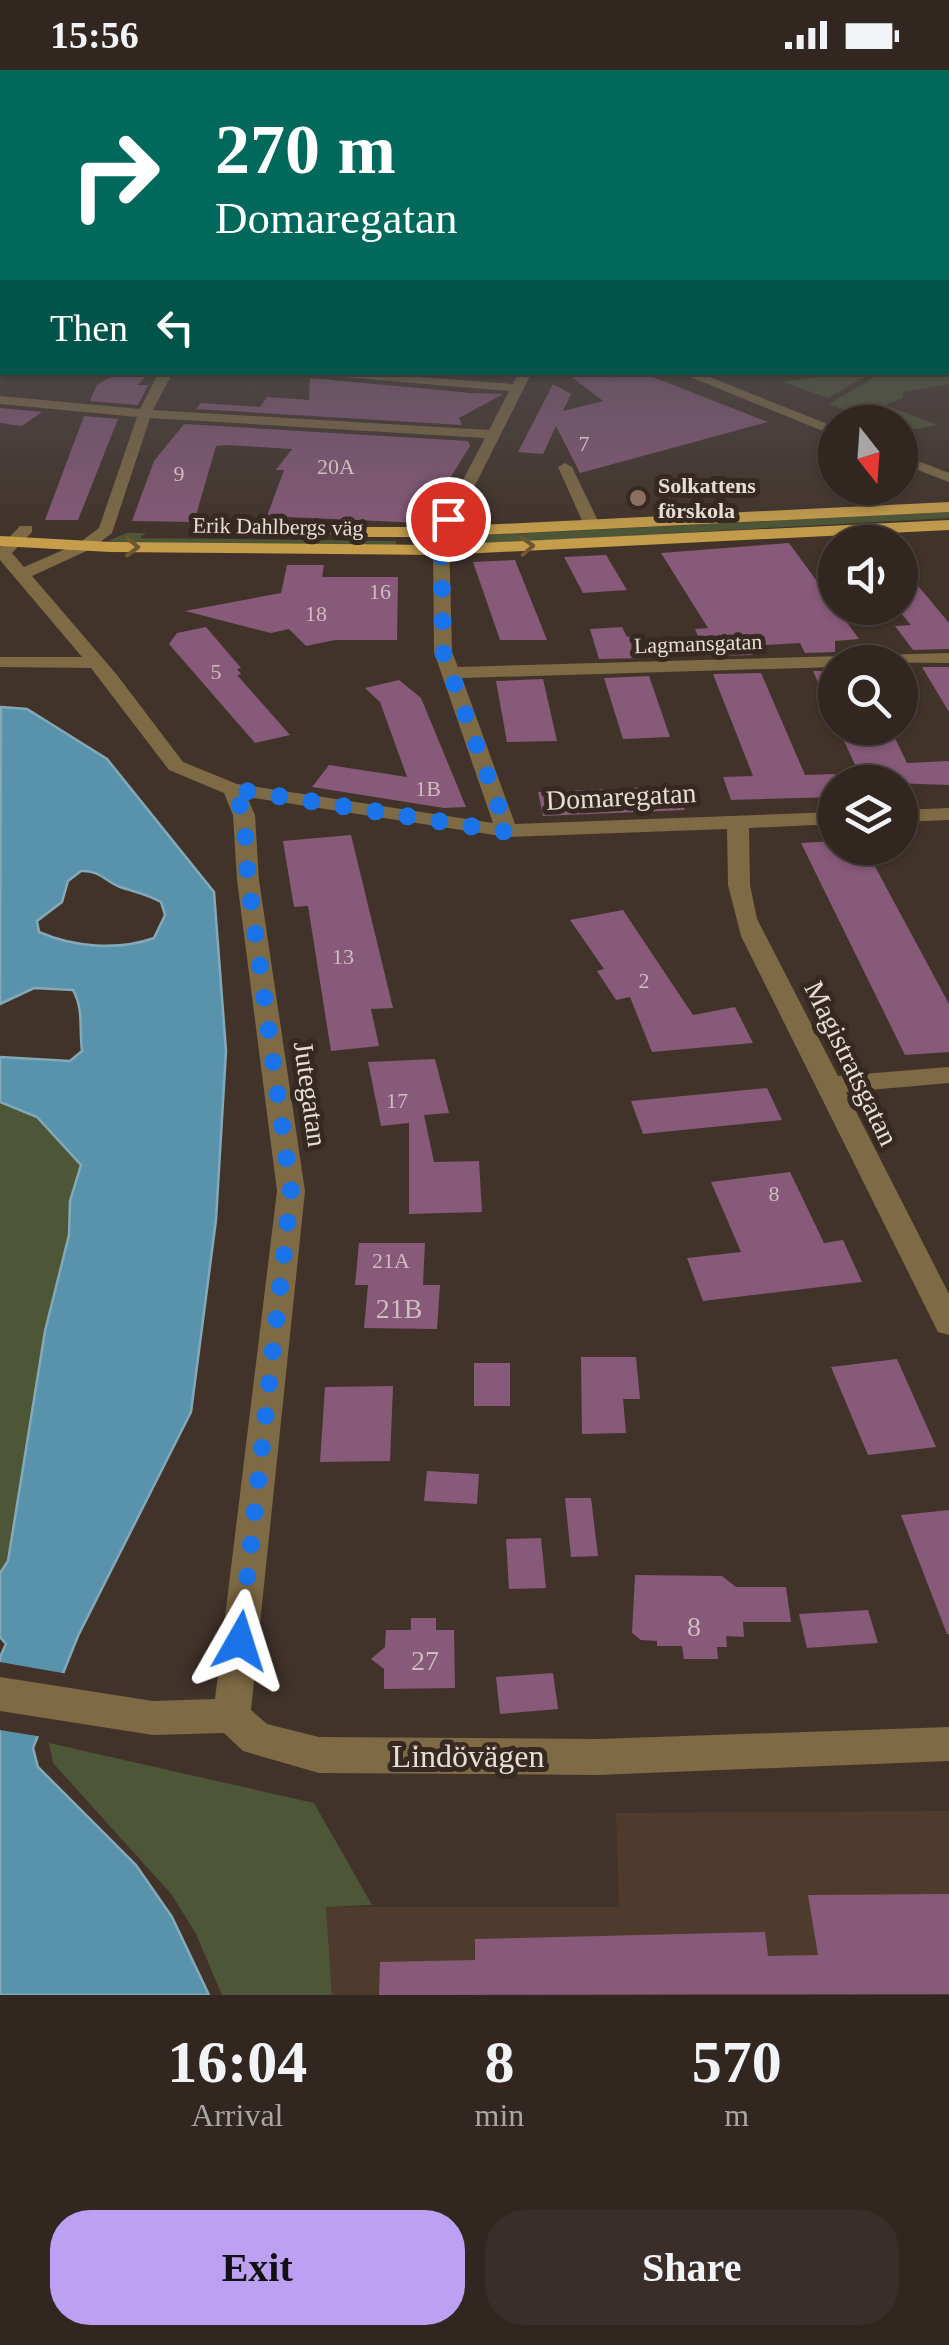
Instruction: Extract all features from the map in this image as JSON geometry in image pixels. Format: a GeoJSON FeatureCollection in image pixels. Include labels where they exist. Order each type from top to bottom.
{"type":"FeatureCollection","features":[{"type":"Feature","properties":{"kind":"main road","name":"Erik Dahlbergs väg"},"geometry":{"type":"LineString","coordinates":[[26,529],[441,541],[592,525],[949,507]]}},
{"type":"Feature","properties":{"kind":"main road","name":"Erik Dahlbergs väg"},"geometry":{"type":"LineString","coordinates":[[3,537],[85,546],[441,541],[949,525]]}},
{"type":"Feature","properties":{"kind":"street"},"geometry":{"type":"LineString","coordinates":[[22,575],[85,546],[106,530],[145,414],[164,375]]}},
{"type":"Feature","properties":{"kind":"street"},"geometry":{"type":"LineString","coordinates":[[376,375],[523,380],[441,541],[443,652],[448,674],[508,832]]}},
{"type":"Feature","properties":{"kind":"street"},"geometry":{"type":"LineString","coordinates":[[692,375],[818,425]]}},
{"type":"Feature","properties":{"kind":"street"},"geometry":{"type":"LineString","coordinates":[[722,375],[818,411]]}},
{"type":"Feature","properties":{"kind":"street"},"geometry":{"type":"LineString","coordinates":[[0,400],[145,414],[494,434]]}},
{"type":"Feature","properties":{"kind":"street"},"geometry":{"type":"LineString","coordinates":[[918,449],[949,462]]}},
{"type":"Feature","properties":{"kind":"street"},"geometry":{"type":"LineString","coordinates":[[918,465],[949,478]]}},
{"type":"Feature","properties":{"kind":"street"},"geometry":{"type":"LineString","coordinates":[[565,467],[592,525]]}},
{"type":"Feature","properties":{"kind":"street","name":"Erik Dahlbergs väg"},"geometry":{"type":"LineString","coordinates":[[3,537],[26,529]]}},
{"type":"Feature","properties":{"kind":"street"},"geometry":{"type":"LineString","coordinates":[[3,537],[3,553],[176,766],[233,789]]}},
{"type":"Feature","properties":{"kind":"street","name":"Lagmansgatan"},"geometry":{"type":"LineString","coordinates":[[448,674],[949,658]]}},
{"type":"Feature","properties":{"kind":"street"},"geometry":{"type":"LineString","coordinates":[[0,662],[94,663]]}},
{"type":"Feature","properties":{"kind":"street","name":"Domaregatan"},"geometry":{"type":"LineString","coordinates":[[233,789],[508,832],[818,819]]}},
{"type":"Feature","properties":{"kind":"street","name":"Jutegatan"},"geometry":{"type":"LineString","coordinates":[[232,1716],[291,1191],[248,880],[244,815],[233,789]]}},
{"type":"Feature","properties":{"kind":"street"},"geometry":{"type":"LineString","coordinates":[[918,815],[949,814]]}},
{"type":"Feature","properties":{"kind":"street","name":"Magistratsgatan"},"geometry":{"type":"LineString","coordinates":[[738,821],[738,904],[745,925],[776,976],[949,1324]]}},
{"type":"Feature","properties":{"kind":"street"},"geometry":{"type":"LineString","coordinates":[[828,1086],[949,1075]]}},
{"type":"Feature","properties":{"kind":"street"},"geometry":{"type":"LineString","coordinates":[[0,1694],[153,1718],[232,1716]]}},
{"type":"Feature","properties":{"kind":"street","name":"Lindövägen"},"geometry":{"type":"LineString","coordinates":[[232,1716],[256,1739],[319,1754],[597,1757],[949,1744]]}},
{"type":"Feature","properties":{"kind":"shaded area"},"geometry":{"type":"Polygon","coordinates":[[[949,1811],[949,1995],[332,1995],[326,1907],[619,1907],[616,1813],[949,1811]]]}},
{"type":"Feature","properties":{"kind":"green space"},"geometry":{"type":"Polygon","coordinates":[[[833,375],[868,375],[828,398],[783,382],[833,375]]]}},
{"type":"Feature","properties":{"kind":"green space"},"geometry":{"type":"Polygon","coordinates":[[[878,375],[949,375],[949,384],[903,392],[903,398],[885,405],[832,405],[878,375]]]}},
{"type":"Feature","properties":{"kind":"green space"},"geometry":{"type":"Polygon","coordinates":[[[918,417],[938,425],[918,429],[918,417]]]}},
{"type":"Feature","properties":{"kind":"green space"},"geometry":{"type":"Polygon","coordinates":[[[949,512],[949,518],[467,545],[466,536],[949,512]]]}},
{"type":"Feature","properties":{"kind":"green space"},"geometry":{"type":"Polygon","coordinates":[[[127,533],[146,533],[140,538],[395,541],[398,547],[98,545],[127,533]]]}},
{"type":"Feature","properties":{"kind":"green space"},"geometry":{"type":"Polygon","coordinates":[[[0,1102],[37,1117],[81,1165],[70,1201],[69,1235],[45,1331],[8,1561],[0,1573],[0,1102]]]}},
{"type":"Feature","properties":{"kind":"green space"},"geometry":{"type":"Polygon","coordinates":[[[49,1743],[314,1803],[372,1905],[326,1907],[332,1995],[222,1995],[196,1934],[172,1895],[53,1763],[49,1743]]]}},
{"type":"Feature","properties":{"kind":"water"},"geometry":{"type":"Polygon","coordinates":[[[1,707],[27,709],[107,759],[214,892],[226,1051],[216,1220],[191,1412],[78,1636],[33,1748],[38,1767],[136,1865],[172,1917],[209,1995],[0,1995],[0,1657],[6,1644],[0,1637],[0,1573],[8,1561],[45,1331],[69,1235],[70,1201],[81,1165],[37,1117],[0,1102],[0,1057],[70,1061],[82,1051],[80,1012],[73,990],[34,988],[0,1004],[1,707]],[[87,871],[68,881],[62,902],[37,921],[39,932],[96,946],[126,945],[154,938],[165,915],[161,902],[87,871]]]}},
{"type":"Feature","properties":{"kind":"pier"},"geometry":{"type":"Polygon","coordinates":[[[0,1662],[68,1674],[43,1737],[0,1730],[0,1662]]]}},
{"type":"Feature","properties":{"kind":"building"},"geometry":{"type":"Polygon","coordinates":[[[114,375],[148,375],[137,385],[148,385],[138,405],[90,401],[97,385],[114,375]]]}},
{"type":"Feature","properties":{"kind":"building"},"geometry":{"type":"Polygon","coordinates":[[[569,375],[648,375],[768,422],[580,473],[556,426],[543,454],[518,452],[553,384],[571,394],[563,411],[603,401],[569,375]]]}},
{"type":"Feature","properties":{"kind":"building"},"geometry":{"type":"Polygon","coordinates":[[[310,378],[503,394],[459,418],[462,425],[196,409],[201,403],[260,407],[267,397],[309,400],[310,378]]]}},
{"type":"Feature","properties":{"kind":"building"},"geometry":{"type":"Polygon","coordinates":[[[0,408],[42,412],[22,426],[0,423],[0,408]]]}},
{"type":"Feature","properties":{"kind":"building"},"geometry":{"type":"Polygon","coordinates":[[[84,416],[118,419],[78,520],[45,520],[84,416]]]}},
{"type":"Feature","properties":{"kind":"building"},"geometry":{"type":"Polygon","coordinates":[[[184,424],[468,441],[470,446],[422,523],[267,516],[284,470],[276,470],[292,449],[228,445],[216,446],[194,522],[132,521],[154,461],[184,424]]]}},
{"type":"Feature","properties":{"kind":"building"},"geometry":{"type":"Polygon","coordinates":[[[789,543],[818,583],[818,625],[849,625],[859,639],[818,645],[818,653],[805,653],[800,643],[749,646],[753,655],[706,656],[695,629],[708,628],[661,553],[789,543]]]}},
{"type":"Feature","properties":{"kind":"building"},"geometry":{"type":"Polygon","coordinates":[[[606,555],[627,590],[583,593],[564,557],[606,555]]]}},
{"type":"Feature","properties":{"kind":"building"},"geometry":{"type":"Polygon","coordinates":[[[515,560],[547,640],[500,640],[473,562],[515,560]]]}},
{"type":"Feature","properties":{"kind":"building"},"geometry":{"type":"Polygon","coordinates":[[[287,565],[324,565],[322,577],[398,577],[397,640],[335,640],[306,646],[289,629],[271,633],[185,611],[281,593],[287,565]]]}},
{"type":"Feature","properties":{"kind":"building"},"geometry":{"type":"Polygon","coordinates":[[[918,586],[949,623],[949,649],[918,650],[918,645],[909,645],[895,626],[918,625],[918,586]]]}},
{"type":"Feature","properties":{"kind":"building"},"geometry":{"type":"Polygon","coordinates":[[[206,627],[241,668],[237,675],[290,735],[255,743],[169,644],[177,633],[206,627]]]}},
{"type":"Feature","properties":{"kind":"building"},"geometry":{"type":"Polygon","coordinates":[[[622,627],[627,637],[635,636],[643,658],[599,659],[590,629],[622,627]]]}},
{"type":"Feature","properties":{"kind":"building"},"geometry":{"type":"Polygon","coordinates":[[[922,667],[949,667],[949,712],[922,667]]]}},
{"type":"Feature","properties":{"kind":"building"},"geometry":{"type":"Polygon","coordinates":[[[761,673],[805,775],[818,775],[818,797],[731,800],[723,777],[753,776],[713,674],[761,673]]]}},
{"type":"Feature","properties":{"kind":"building"},"geometry":{"type":"Polygon","coordinates":[[[649,676],[670,737],[623,739],[604,678],[649,676]]]}},
{"type":"Feature","properties":{"kind":"building"},"geometry":{"type":"Polygon","coordinates":[[[543,679],[557,741],[507,742],[496,681],[543,679]]]}},
{"type":"Feature","properties":{"kind":"building"},"geometry":{"type":"Polygon","coordinates":[[[399,680],[421,698],[466,807],[444,808],[312,787],[329,765],[407,777],[380,702],[365,688],[399,680]]]}},
{"type":"Feature","properties":{"kind":"building"},"geometry":{"type":"Polygon","coordinates":[[[846,745],[898,745],[907,763],[949,761],[949,785],[918,784],[918,765],[855,765],[846,745]]]}},
{"type":"Feature","properties":{"kind":"building"},"geometry":{"type":"Polygon","coordinates":[[[676,786],[685,810],[543,816],[538,792],[676,786]]]}},
{"type":"Feature","properties":{"kind":"building"},"geometry":{"type":"Polygon","coordinates":[[[351,835],[393,1008],[371,1009],[379,1046],[331,1051],[308,906],[294,907],[283,841],[351,835]]]}},
{"type":"Feature","properties":{"kind":"building"},"geometry":{"type":"Polygon","coordinates":[[[818,842],[818,865],[874,865],[949,1004],[949,1052],[905,1055],[801,843],[818,842]]]}},
{"type":"Feature","properties":{"kind":"building"},"geometry":{"type":"Polygon","coordinates":[[[623,910],[693,1015],[735,1007],[753,1043],[652,1052],[630,997],[616,1000],[597,971],[604,969],[570,920],[623,910]]]}},
{"type":"Feature","properties":{"kind":"building"},"geometry":{"type":"Polygon","coordinates":[[[435,1059],[449,1113],[424,1115],[434,1162],[479,1161],[482,1212],[409,1214],[409,1123],[381,1126],[368,1062],[435,1059]]]}},
{"type":"Feature","properties":{"kind":"building"},"geometry":{"type":"Polygon","coordinates":[[[767,1088],[782,1120],[643,1134],[631,1101],[767,1088]]]}},
{"type":"Feature","properties":{"kind":"building"},"geometry":{"type":"Polygon","coordinates":[[[790,1172],[824,1243],[843,1240],[862,1282],[703,1301],[687,1258],[741,1252],[711,1182],[790,1172]]]}},
{"type":"Feature","properties":{"kind":"building"},"geometry":{"type":"Polygon","coordinates":[[[359,1243],[425,1243],[423,1285],[440,1285],[437,1329],[364,1328],[368,1285],[355,1285],[359,1243]]]}},
{"type":"Feature","properties":{"kind":"building"},"geometry":{"type":"Polygon","coordinates":[[[581,1357],[636,1357],[640,1399],[623,1399],[626,1433],[582,1434],[581,1357]]]}},
{"type":"Feature","properties":{"kind":"building"},"geometry":{"type":"Polygon","coordinates":[[[897,1359],[936,1447],[868,1455],[831,1367],[897,1359]]]}},
{"type":"Feature","properties":{"kind":"building"},"geometry":{"type":"Polygon","coordinates":[[[474,1363],[510,1363],[510,1406],[474,1406],[474,1363]]]}},
{"type":"Feature","properties":{"kind":"building"},"geometry":{"type":"Polygon","coordinates":[[[393,1386],[390,1461],[320,1462],[325,1387],[393,1386]]]}},
{"type":"Feature","properties":{"kind":"building"},"geometry":{"type":"Polygon","coordinates":[[[427,1471],[479,1474],[477,1504],[424,1501],[427,1471]]]}},
{"type":"Feature","properties":{"kind":"building"},"geometry":{"type":"Polygon","coordinates":[[[565,1498],[591,1498],[598,1556],[571,1557],[565,1498]]]}},
{"type":"Feature","properties":{"kind":"building"},"geometry":{"type":"Polygon","coordinates":[[[949,1510],[949,1634],[947,1634],[901,1515],[949,1510]]]}},
{"type":"Feature","properties":{"kind":"building"},"geometry":{"type":"Polygon","coordinates":[[[541,1538],[546,1588],[509,1589],[506,1539],[541,1538]]]}},
{"type":"Feature","properties":{"kind":"building"},"geometry":{"type":"Polygon","coordinates":[[[635,1575],[722,1576],[736,1587],[786,1587],[791,1622],[743,1622],[744,1637],[726,1636],[727,1647],[717,1647],[718,1659],[684,1659],[682,1646],[657,1646],[657,1641],[641,1640],[632,1633],[635,1575]]]}},
{"type":"Feature","properties":{"kind":"building"},"geometry":{"type":"Polygon","coordinates":[[[868,1610],[878,1643],[807,1648],[799,1614],[868,1610]]]}},
{"type":"Feature","properties":{"kind":"building"},"geometry":{"type":"Polygon","coordinates":[[[411,1618],[436,1618],[436,1630],[454,1630],[455,1688],[384,1689],[384,1669],[371,1659],[385,1647],[386,1630],[411,1630],[411,1618]]]}},
{"type":"Feature","properties":{"kind":"building"},"geometry":{"type":"Polygon","coordinates":[[[553,1673],[558,1709],[500,1714],[496,1677],[553,1673]]]}},
{"type":"Feature","properties":{"kind":"building"},"geometry":{"type":"Polygon","coordinates":[[[949,1894],[949,1994],[379,1995],[380,1962],[475,1960],[475,1939],[765,1932],[768,1956],[818,1955],[808,1895],[949,1894]]]}},
{"type":"Feature","properties":{"kind":"place","name":"Solkattens förskola"},"geometry":{"type":"Point","coordinates":[638,498]}},
{"type":"Feature","properties":{"kind":"route"},"geometry":{"type":"LineString","coordinates":[[240,1641],[291,1191],[248,880],[244,815],[233,789],[508,832],[443,652],[440,558],[441,532],[448,519]]}}]}
